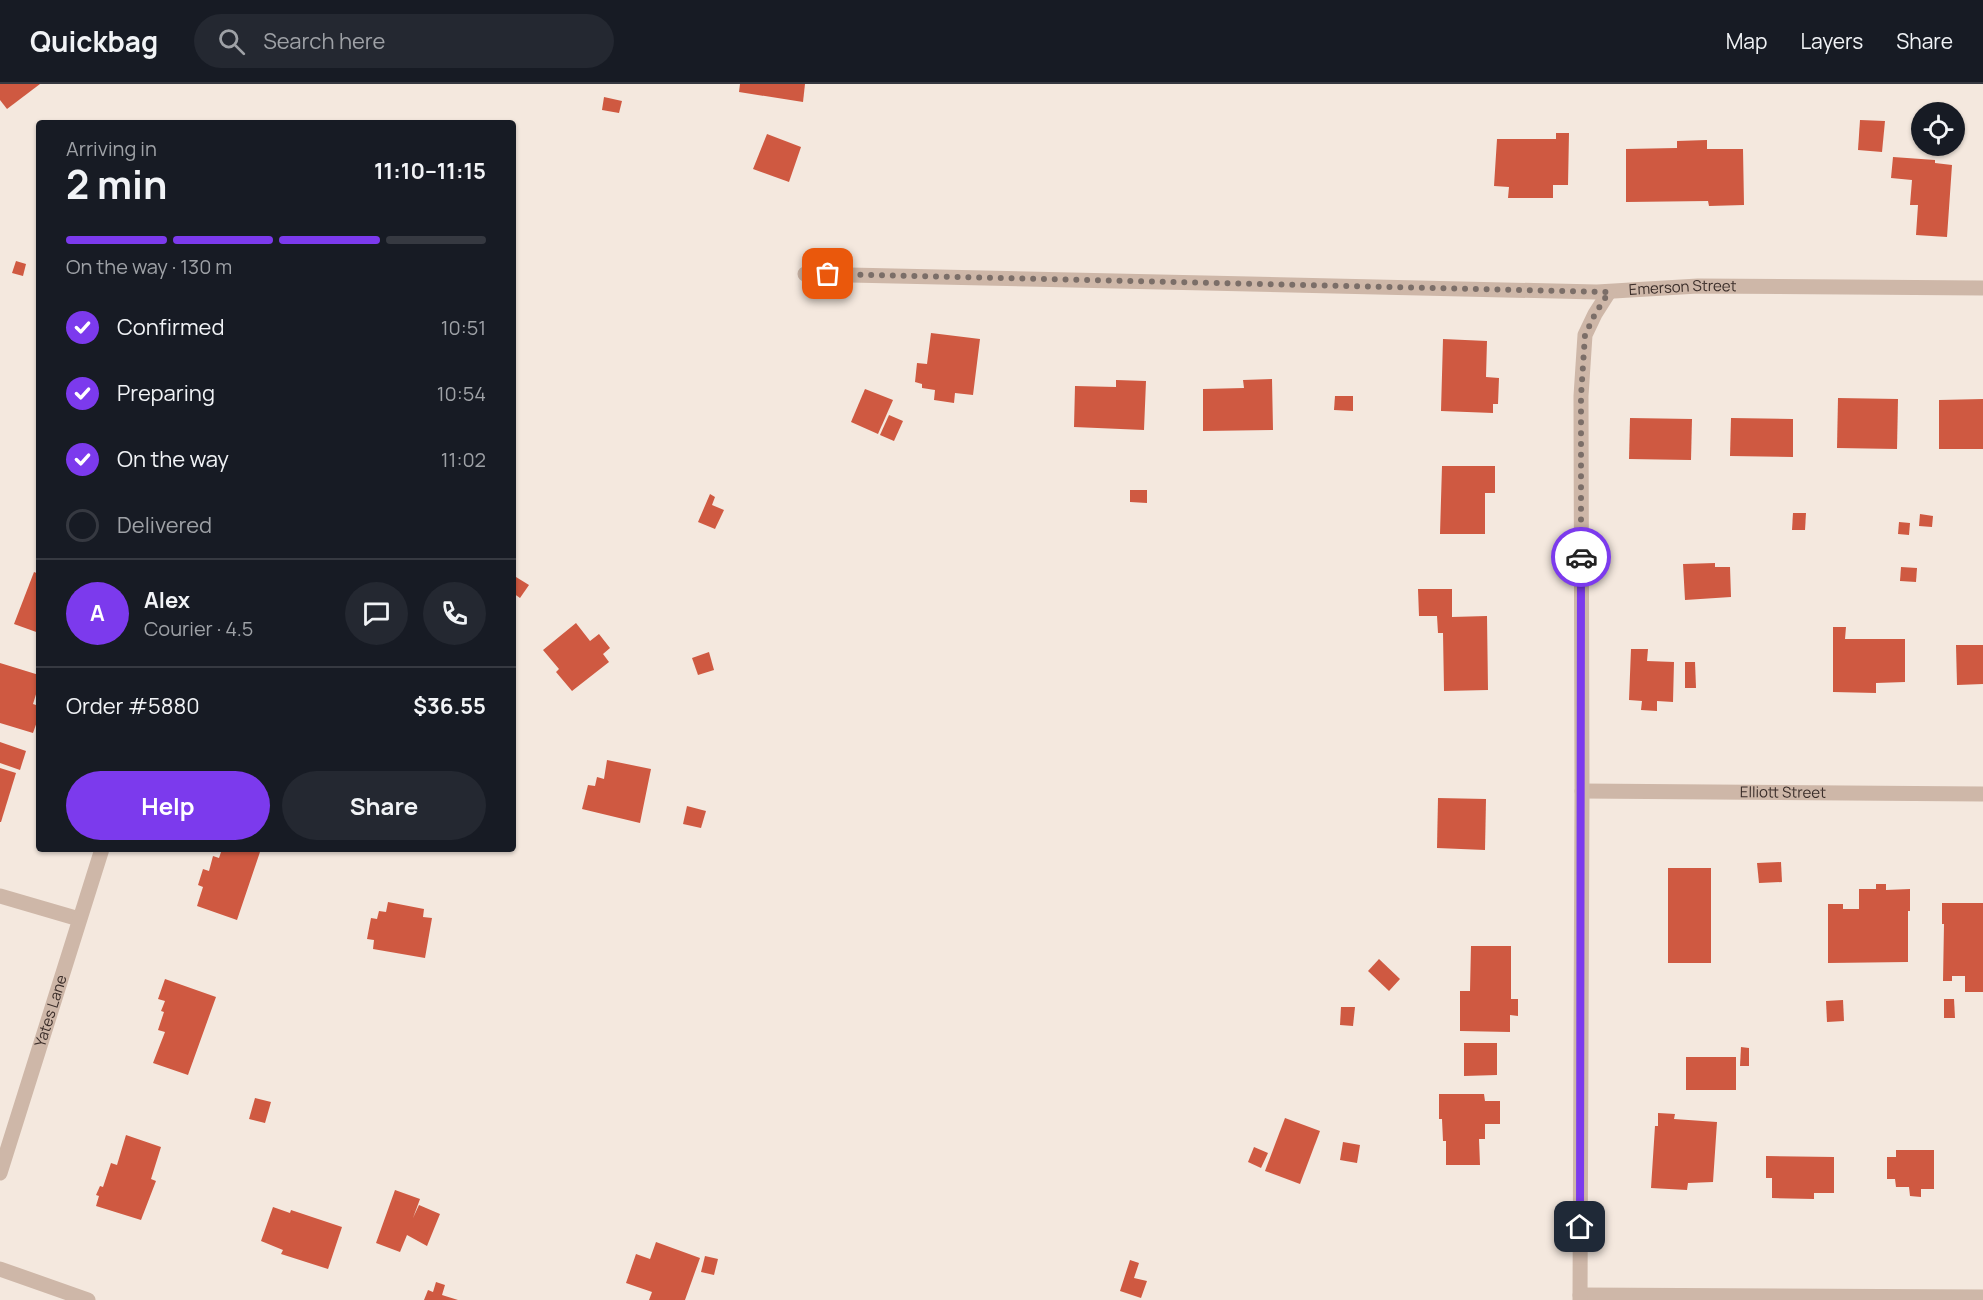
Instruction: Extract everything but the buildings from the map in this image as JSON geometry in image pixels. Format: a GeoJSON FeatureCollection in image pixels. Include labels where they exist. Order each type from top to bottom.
{"type":"FeatureCollection","features":[{"type":"Feature","properties":{"kind":"street","name":"Emerson Street"},"geometry":{"type":"LineString","coordinates":[[805,274],[1609,292],[1698,286],[1983,288]]}},
{"type":"Feature","properties":{"kind":"street"},"geometry":{"type":"LineString","coordinates":[[1609,292],[1585,335],[1581,396],[1580,1298],[1983,1297]]}},
{"type":"Feature","properties":{"kind":"street","name":"Elliott Street"},"geometry":{"type":"LineString","coordinates":[[1582,790],[1983,794]]}},
{"type":"Feature","properties":{"kind":"street","name":"Yates Lane"},"geometry":{"type":"LineString","coordinates":[[0,1173],[101,852]]}},
{"type":"Feature","properties":{"kind":"street"},"geometry":{"type":"LineString","coordinates":[[0,896],[79,919]]}},
{"type":"Feature","properties":{"kind":"street"},"geometry":{"type":"LineString","coordinates":[[0,1269],[88,1300]]}},
{"type":"Feature","properties":{"kind":"way so far"},"geometry":{"type":"LineString","coordinates":[[828,274],[1609,292],[1585,335],[1581,396],[1581,557]]}},
{"type":"Feature","properties":{"kind":"route"},"geometry":{"type":"LineString","coordinates":[[1580,1227],[1581,557]]}}]}
